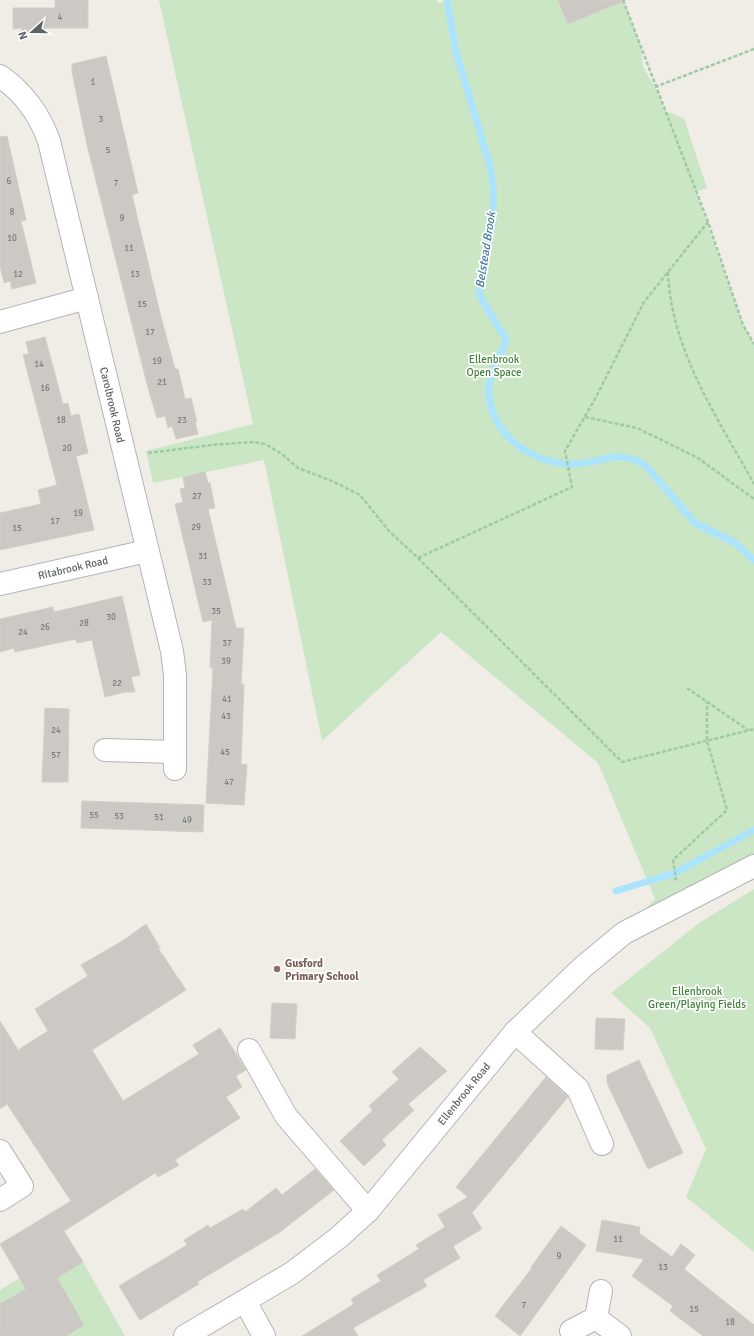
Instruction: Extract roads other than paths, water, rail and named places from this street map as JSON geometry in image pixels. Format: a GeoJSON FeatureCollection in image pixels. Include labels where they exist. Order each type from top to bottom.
{"type":"FeatureCollection","features":[{"type":"Feature","properties":{"kind":"street","name":"Carolbrook Road"},"geometry":{"type":"LineString","coordinates":[[0,76],[29,102],[45,131],[87,298],[174,664],[175,761],[105,750]]}},
{"type":"Feature","properties":{"kind":"street"},"geometry":{"type":"LineString","coordinates":[[0,322],[87,298]]}},
{"type":"Feature","properties":{"kind":"street","name":"Ritabrook Road"},"geometry":{"type":"LineString","coordinates":[[0,584],[147,551]]}},
{"type":"Feature","properties":{"kind":"street","name":"Ellenbrook Road"},"geometry":{"type":"LineString","coordinates":[[185,1336],[292,1273],[338,1238],[368,1211],[515,1032],[583,967],[624,933],[754,866]]}},
{"type":"Feature","properties":{"kind":"street"},"geometry":{"type":"LineString","coordinates":[[515,1032],[578,1088],[602,1144]]}},
{"type":"Feature","properties":{"kind":"street"},"geometry":{"type":"LineString","coordinates":[[249,1050],[286,1116],[368,1211]]}},
{"type":"Feature","properties":{"kind":"street"},"geometry":{"type":"LineString","coordinates":[[0,1151],[22,1186],[0,1200]]}},
{"type":"Feature","properties":{"kind":"street"},"geometry":{"type":"LineString","coordinates":[[596,1318],[601,1290]]}},
{"type":"Feature","properties":{"kind":"street"},"geometry":{"type":"LineString","coordinates":[[245,1302],[264,1336]]}},
{"type":"Feature","properties":{"kind":"street"},"geometry":{"type":"LineString","coordinates":[[571,1331],[596,1318]]}},
{"type":"Feature","properties":{"kind":"street"},"geometry":{"type":"LineString","coordinates":[[596,1318],[620,1336]]}},
{"type":"Feature","properties":{"kind":"waterway","name":"Belstead Brook"},"geometry":{"type":"LineString","coordinates":[[447,0],[456,52],[490,166],[493,187],[493,220],[479,295],[506,340],[488,386],[491,407],[497,422],[513,442],[535,456],[547,460],[573,464],[618,457],[636,460],[646,466],[695,523],[735,543],[754,560]]}},
{"type":"Feature","properties":{"kind":"waterway"},"geometry":{"type":"LineString","coordinates":[[616,891],[675,873],[754,830]]}},
{"type":"Feature","properties":{"kind":"place","name":"Gusford Primary School"},"geometry":{"type":"Point","coordinates":[277,969]}},
{"type":"Feature","properties":{"kind":"park label","name":"Ellenbrook Open Space"},"geometry":{"type":"Point","coordinates":[494,365]}},
{"type":"Feature","properties":{"kind":"park label","name":"Ellenbrook Green/Playing Fields"},"geometry":{"type":"Point","coordinates":[697,997]}}]}
